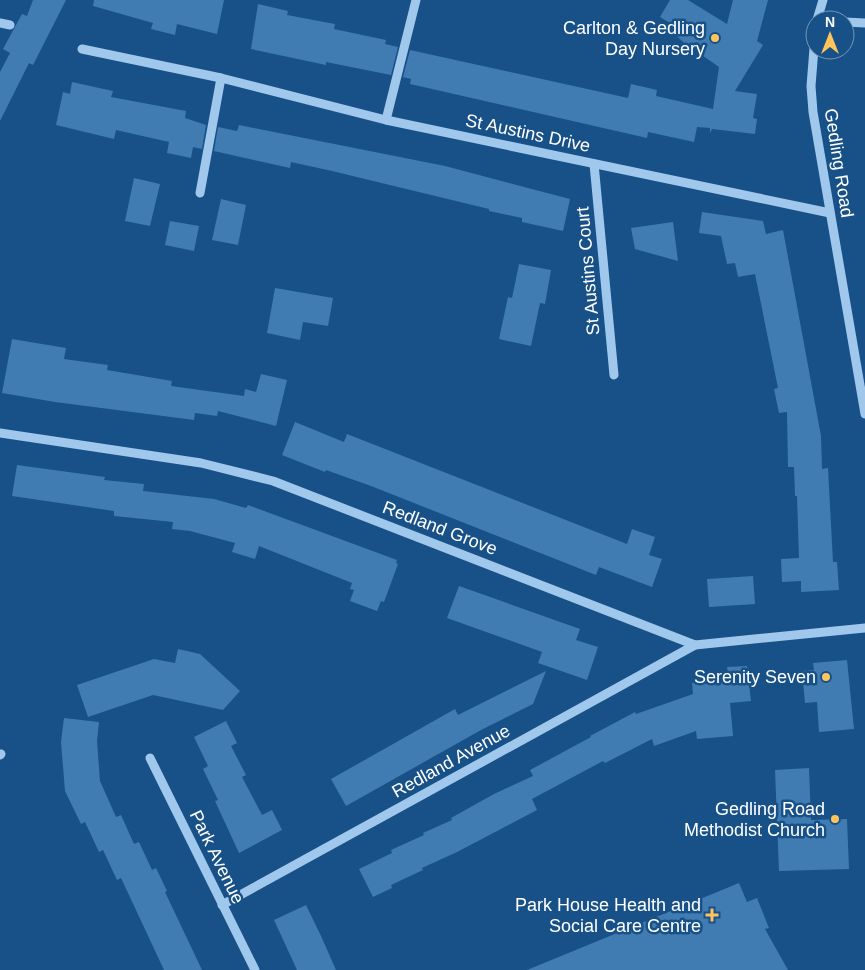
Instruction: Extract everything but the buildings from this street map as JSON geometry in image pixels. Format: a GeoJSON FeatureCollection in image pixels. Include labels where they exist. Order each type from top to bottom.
{"type":"FeatureCollection","features":[{"type":"Feature","properties":{"kind":"street"},"geometry":{"type":"LineString","coordinates":[[386,120],[416,0]]}},
{"type":"Feature","properties":{"kind":"street"},"geometry":{"type":"LineString","coordinates":[[0,23],[10,25]]}},
{"type":"Feature","properties":{"kind":"street","name":"St Austins Drive"},"geometry":{"type":"LineString","coordinates":[[82,48],[221,78],[386,120],[830,213]]}},
{"type":"Feature","properties":{"kind":"street","name":"Gedling Road"},"geometry":{"type":"LineString","coordinates":[[813,60],[811,86],[813,112],[865,414]]}},
{"type":"Feature","properties":{"kind":"street"},"geometry":{"type":"LineString","coordinates":[[200,193],[221,78]]}},
{"type":"Feature","properties":{"kind":"street","name":"St Austins Court"},"geometry":{"type":"LineString","coordinates":[[594,164],[614,375]]}},
{"type":"Feature","properties":{"kind":"street","name":"Redland Grove"},"geometry":{"type":"LineString","coordinates":[[0,433],[200,463],[273,481],[696,645],[865,628]]}},
{"type":"Feature","properties":{"kind":"street","name":"Redland Avenue"},"geometry":{"type":"LineString","coordinates":[[222,906],[696,645]]}},
{"type":"Feature","properties":{"kind":"street","name":"Park Avenue"},"geometry":{"type":"LineString","coordinates":[[150,758],[255,970]]}},
{"type":"Feature","properties":{"kind":"place","name":"Carlton & Gedling Day Nursery"},"geometry":{"type":"Point","coordinates":[715,38]}},
{"type":"Feature","properties":{"kind":"place","name":"Serenity Seven"},"geometry":{"type":"Point","coordinates":[826,677]}},
{"type":"Feature","properties":{"kind":"place","name":"Gedling Road Methodist Church"},"geometry":{"type":"Point","coordinates":[835,819]}},
{"type":"Feature","properties":{"kind":"place","name":"Park House Health and Social Care Centre"},"geometry":{"type":"Point","coordinates":[712,915]}}]}
